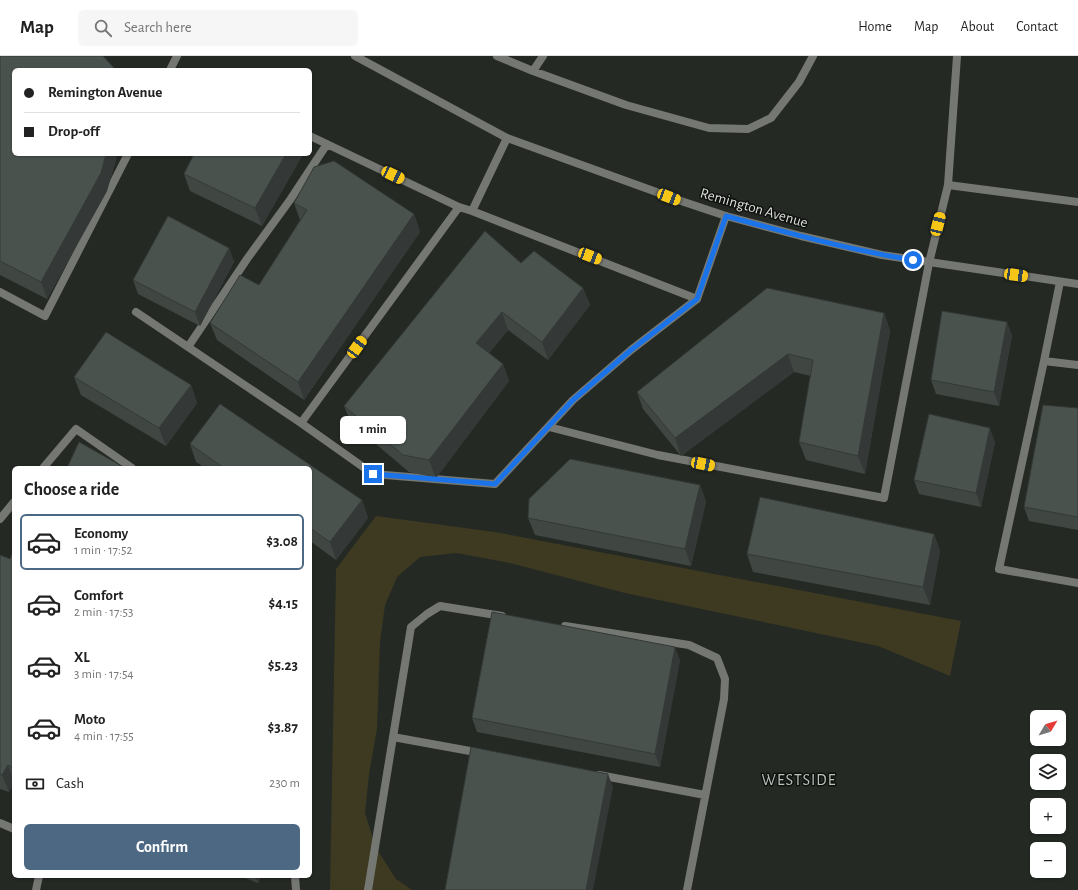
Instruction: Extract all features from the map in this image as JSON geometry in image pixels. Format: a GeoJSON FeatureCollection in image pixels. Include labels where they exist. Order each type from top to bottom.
{"type":"FeatureCollection","features":[{"type":"Feature","properties":{"kind":"street"},"geometry":{"type":"LineString","coordinates":[[171,68],[177,56]]}},
{"type":"Feature","properties":{"kind":"street","name":"Remington Avenue"},"geometry":{"type":"LineString","coordinates":[[355,56],[507,138],[726,216],[801,236],[882,255],[1078,284]]}},
{"type":"Feature","properties":{"kind":"street"},"geometry":{"type":"LineString","coordinates":[[497,56],[626,105],[709,128],[748,129],[771,118],[798,82],[813,56]]}},
{"type":"Feature","properties":{"kind":"street"},"geometry":{"type":"LineString","coordinates":[[534,71],[543,56]]}},
{"type":"Feature","properties":{"kind":"street"},"geometry":{"type":"LineString","coordinates":[[549,427],[658,455],[884,498],[929,263],[948,185],[957,56]]}},
{"type":"Feature","properties":{"kind":"street"},"geometry":{"type":"LineString","coordinates":[[312,137],[459,207],[697,299]]}},
{"type":"Feature","properties":{"kind":"street"},"geometry":{"type":"LineString","coordinates":[[472,211],[507,138]]}},
{"type":"Feature","properties":{"kind":"street"},"geometry":{"type":"LineString","coordinates":[[188,347],[327,144]]}},
{"type":"Feature","properties":{"kind":"street"},"geometry":{"type":"LineString","coordinates":[[0,292],[45,316],[127,156]]}},
{"type":"Feature","properties":{"kind":"street"},"geometry":{"type":"LineString","coordinates":[[948,185],[1078,202]]}},
{"type":"Feature","properties":{"kind":"street"},"geometry":{"type":"LineString","coordinates":[[301,423],[459,207]]}},
{"type":"Feature","properties":{"kind":"street"},"geometry":{"type":"LineString","coordinates":[[136,312],[301,423],[373,474],[495,484],[573,400],[631,350],[697,299],[726,216]]}},
{"type":"Feature","properties":{"kind":"street"},"geometry":{"type":"LineString","coordinates":[[1060,282],[998,569],[1078,583]]}},
{"type":"Feature","properties":{"kind":"street"},"geometry":{"type":"LineString","coordinates":[[1044,361],[1078,365]]}},
{"type":"Feature","properties":{"kind":"street"},"geometry":{"type":"LineString","coordinates":[[45,466],[76,429],[129,466]]}},
{"type":"Feature","properties":{"kind":"street"},"geometry":{"type":"LineString","coordinates":[[0,518],[12,504]]}},
{"type":"Feature","properties":{"kind":"street"},"geometry":{"type":"LineString","coordinates":[[368,890],[411,628],[427,614],[440,606],[510,617]]}},
{"type":"Feature","properties":{"kind":"street"},"geometry":{"type":"LineString","coordinates":[[557,625],[689,645],[717,658],[725,679],[724,699],[687,890]]}},
{"type":"Feature","properties":{"kind":"street"},"geometry":{"type":"LineString","coordinates":[[394,737],[487,754]]}},
{"type":"Feature","properties":{"kind":"street"},"geometry":{"type":"LineString","coordinates":[[588,773],[705,795]]}},
{"type":"Feature","properties":{"kind":"street"},"geometry":{"type":"LineString","coordinates":[[0,823],[12,828]]}},
{"type":"Feature","properties":{"kind":"street"},"geometry":{"type":"LineString","coordinates":[[36,890],[39,878]]}},
{"type":"Feature","properties":{"kind":"street"},"geometry":{"type":"LineString","coordinates":[[295,878],[296,890]]}},
{"type":"Feature","properties":{"kind":"shaded area"},"geometry":{"type":"Polygon","coordinates":[[[376,516],[495,532],[961,621],[950,676],[878,646],[625,593],[510,563],[456,553],[420,557],[397,577],[385,605],[380,642],[377,729],[369,774],[365,813],[376,848],[396,879],[412,890],[330,890],[336,569],[376,516]]]}},
{"type":"Feature","properties":{"kind":"building"},"geometry":{"type":"Polygon","coordinates":[[[0,56],[103,56],[114,68],[12,68],[12,156],[105,156],[101,173],[41,282],[0,261],[0,56]]]}},
{"type":"Feature","properties":{"kind":"building"},"geometry":{"type":"Polygon","coordinates":[[[193,156],[285,156],[255,208],[184,174],[193,156]]]}},
{"type":"Feature","properties":{"kind":"building"},"geometry":{"type":"Polygon","coordinates":[[[334,161],[414,214],[298,382],[210,323],[240,275],[259,285],[307,210],[294,203],[314,167],[334,161]]]}},
{"type":"Feature","properties":{"kind":"building"},"geometry":{"type":"Polygon","coordinates":[[[168,216],[229,248],[195,312],[133,280],[168,216]]]}},
{"type":"Feature","properties":{"kind":"building"},"geometry":{"type":"Polygon","coordinates":[[[485,231],[521,263],[534,251],[583,288],[542,342],[502,312],[476,343],[503,364],[429,460],[403,455],[344,406],[485,231]]]}},
{"type":"Feature","properties":{"kind":"building"},"geometry":{"type":"Polygon","coordinates":[[[767,288],[884,313],[858,456],[799,442],[813,360],[788,354],[675,438],[637,392],[767,288]]]}},
{"type":"Feature","properties":{"kind":"building"},"geometry":{"type":"Polygon","coordinates":[[[942,311],[1007,322],[994,392],[931,380],[942,311]]]}},
{"type":"Feature","properties":{"kind":"building"},"geometry":{"type":"Polygon","coordinates":[[[106,332],[191,385],[159,428],[74,377],[106,332]]]}},
{"type":"Feature","properties":{"kind":"building"},"geometry":{"type":"Polygon","coordinates":[[[220,404],[312,466],[221,466],[190,444],[220,404]]]}},
{"type":"Feature","properties":{"kind":"building"},"geometry":{"type":"Polygon","coordinates":[[[1043,405],[1078,408],[1078,517],[1024,507],[1043,405]]]}},
{"type":"Feature","properties":{"kind":"building"},"geometry":{"type":"Polygon","coordinates":[[[929,414],[990,428],[976,493],[914,480],[929,414]]]}},
{"type":"Feature","properties":{"kind":"building"},"geometry":{"type":"Polygon","coordinates":[[[79,442],[121,466],[68,466],[79,442]]]}},
{"type":"Feature","properties":{"kind":"building"},"geometry":{"type":"Polygon","coordinates":[[[570,459],[700,485],[685,549],[528,518],[529,499],[570,459]]]}},
{"type":"Feature","properties":{"kind":"building"},"geometry":{"type":"Polygon","coordinates":[[[312,466],[362,500],[330,542],[312,529],[312,466]]]}},
{"type":"Feature","properties":{"kind":"building"},"geometry":{"type":"Polygon","coordinates":[[[760,497],[934,534],[923,587],[747,554],[760,497]]]}},
{"type":"Feature","properties":{"kind":"building"},"geometry":{"type":"Polygon","coordinates":[[[12,554],[12,767],[8,765],[2,775],[0,774],[0,555],[10,559],[12,554]]]}},
{"type":"Feature","properties":{"kind":"building"},"geometry":{"type":"Polygon","coordinates":[[[492,612],[675,647],[655,754],[472,718],[492,612]]]}},
{"type":"Feature","properties":{"kind":"building"},"geometry":{"type":"Polygon","coordinates":[[[471,747],[608,774],[586,890],[445,890],[471,747]]]}},
{"type":"Feature","properties":{"kind":"district","name":"WESTSIDE"},"geometry":{"type":"Point","coordinates":[799,780]}},
{"type":"Feature","properties":{"kind":"route"},"geometry":{"type":"LineString","coordinates":[[373,474],[495,484],[573,400],[631,350],[697,299],[726,216],[801,236],[882,255],[913,260]]}}]}
